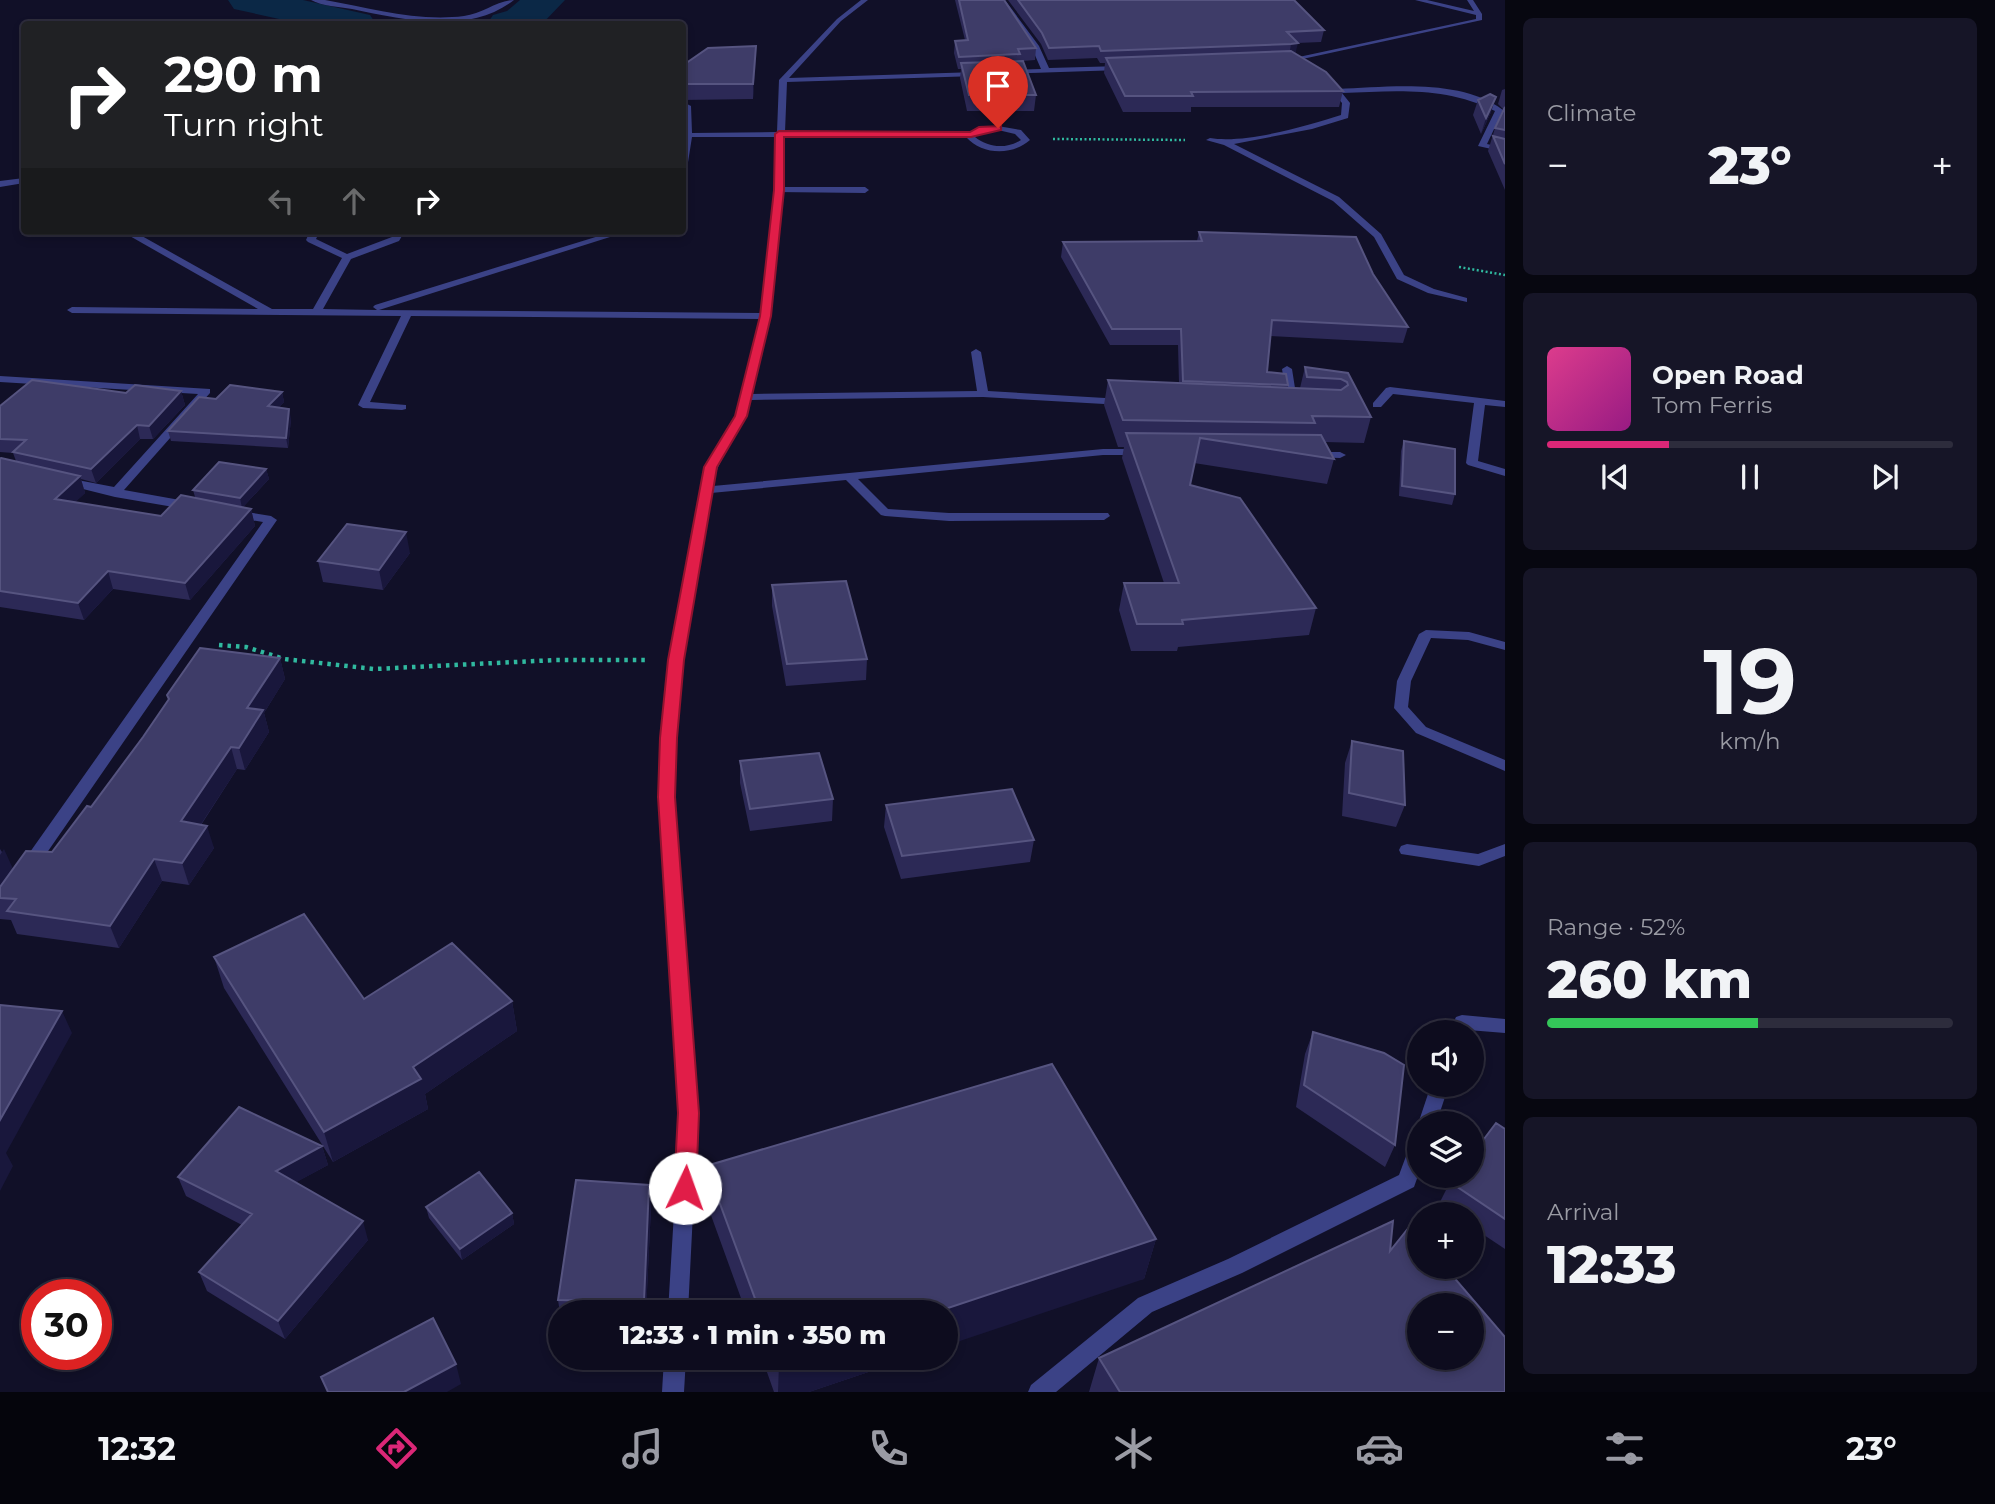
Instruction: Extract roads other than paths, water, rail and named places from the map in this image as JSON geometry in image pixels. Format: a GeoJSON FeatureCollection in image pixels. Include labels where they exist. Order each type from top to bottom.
{"type":"FeatureCollection","features":[{"type":"Feature","properties":{"kind":"street"},"geometry":{"type":"LineString","coordinates":[[314,0],[441,20],[475,16],[511,0]]}},
{"type":"Feature","properties":{"kind":"street"},"geometry":{"type":"LineString","coordinates":[[679,1300],[689,1113],[667,797],[676,660],[710,467],[741,416],[766,316],[779,190],[783,80],[839,20],[865,0]]}},
{"type":"Feature","properties":{"kind":"street"},"geometry":{"type":"LineString","coordinates":[[1002,0],[1035,46],[1046,71]]}},
{"type":"Feature","properties":{"kind":"street"},"geometry":{"type":"LineString","coordinates":[[1418,0],[1479,14]]}},
{"type":"Feature","properties":{"kind":"street"},"geometry":{"type":"LineString","coordinates":[[1275,61],[1289,61],[1467,24],[1479,20],[1479,14],[1470,0]]}},
{"type":"Feature","properties":{"kind":"street"},"geometry":{"type":"LineString","coordinates":[[1289,61],[1298,66]]}},
{"type":"Feature","properties":{"kind":"street"},"geometry":{"type":"LineString","coordinates":[[783,80],[1126,68]]}},
{"type":"Feature","properties":{"kind":"street"},"geometry":{"type":"LineString","coordinates":[[1226,143],[1312,127],[1345,116],[1346,103],[1326,81]]}},
{"type":"Feature","properties":{"kind":"street"},"geometry":{"type":"LineString","coordinates":[[1337,91],[1419,89],[1482,100],[1499,110],[1482,146],[1505,150]]}},
{"type":"Feature","properties":{"kind":"street"},"geometry":{"type":"LineString","coordinates":[[686,148],[687,106]]}},
{"type":"Feature","properties":{"kind":"street"},"geometry":{"type":"LineString","coordinates":[[688,135],[971,134],[979,130],[998,128],[1018,132],[1026,138],[1017,146],[991,147],[972,140],[971,134]]}},
{"type":"Feature","properties":{"kind":"street"},"geometry":{"type":"LineString","coordinates":[[1210,140],[1226,143],[1336,199],[1378,236],[1400,277],[1432,291],[1464,300]]}},
{"type":"Feature","properties":{"kind":"street"},"geometry":{"type":"LineString","coordinates":[[0,184],[21,181]]}},
{"type":"Feature","properties":{"kind":"street"},"geometry":{"type":"LineString","coordinates":[[779,190],[865,190]]}},
{"type":"Feature","properties":{"kind":"street"},"geometry":{"type":"LineString","coordinates":[[133,235],[270,312]]}},
{"type":"Feature","properties":{"kind":"street"},"geometry":{"type":"LineString","coordinates":[[314,235],[312,240],[347,257]]}},
{"type":"Feature","properties":{"kind":"street"},"geometry":{"type":"LineString","coordinates":[[316,312],[347,257],[396,239],[398,235]]}},
{"type":"Feature","properties":{"kind":"street"},"geometry":{"type":"LineString","coordinates":[[363,312],[611,235]]}},
{"type":"Feature","properties":{"kind":"street"},"geometry":{"type":"LineString","coordinates":[[72,310],[766,316]]}},
{"type":"Feature","properties":{"kind":"street"},"geometry":{"type":"LineString","coordinates":[[402,407],[363,405],[407,313]]}},
{"type":"Feature","properties":{"kind":"street"},"geometry":{"type":"LineString","coordinates":[[976,352],[984,394]]}},
{"type":"Feature","properties":{"kind":"street"},"geometry":{"type":"LineString","coordinates":[[1287,369],[1293,408]]}},
{"type":"Feature","properties":{"kind":"street"},"geometry":{"type":"LineString","coordinates":[[0,379],[206,391],[115,493]]}},
{"type":"Feature","properties":{"kind":"street"},"geometry":{"type":"LineString","coordinates":[[1377,405],[1390,390],[1505,404]]}},
{"type":"Feature","properties":{"kind":"street"},"geometry":{"type":"LineString","coordinates":[[746,397],[984,394],[1133,402]]}},
{"type":"Feature","properties":{"kind":"street"},"geometry":{"type":"LineString","coordinates":[[1480,400],[1472,463],[1505,473]]}},
{"type":"Feature","properties":{"kind":"street"},"geometry":{"type":"LineString","coordinates":[[1280,408],[1307,409]]}},
{"type":"Feature","properties":{"kind":"street"},"geometry":{"type":"LineString","coordinates":[[706,490],[1103,452],[1157,452]]}},
{"type":"Feature","properties":{"kind":"street"},"geometry":{"type":"LineString","coordinates":[[1307,454],[1340,455]]}},
{"type":"Feature","properties":{"kind":"street"},"geometry":{"type":"LineString","coordinates":[[850,478],[885,512],[949,517],[1104,516]]}},
{"type":"Feature","properties":{"kind":"street"},"geometry":{"type":"LineString","coordinates":[[23,876],[271,520],[51,479]]}},
{"type":"Feature","properties":{"kind":"street"},"geometry":{"type":"LineString","coordinates":[[1505,646],[1469,636],[1426,634],[1404,681],[1401,708],[1421,730],[1505,766]]}},
{"type":"Feature","properties":{"kind":"street"},"geometry":{"type":"LineString","coordinates":[[1407,850],[1479,860],[1505,850]]}},
{"type":"Feature","properties":{"kind":"street"},"geometry":{"type":"LineString","coordinates":[[1484,1024],[1505,1026]]}},
{"type":"Feature","properties":{"kind":"street"},"geometry":{"type":"LineString","coordinates":[[1039,1392],[1145,1304],[1235,1266],[1407,1181]]}},
{"type":"Feature","properties":{"kind":"street"},"geometry":{"type":"LineString","coordinates":[[673,1392],[674,1370]]}},
{"type":"Feature","properties":{"kind":"waterway"},"geometry":{"type":"LineString","coordinates":[[248,0],[342,21]]}},
{"type":"Feature","properties":{"kind":"waterway"},"geometry":{"type":"LineString","coordinates":[[518,21],[545,0]]}}]}
